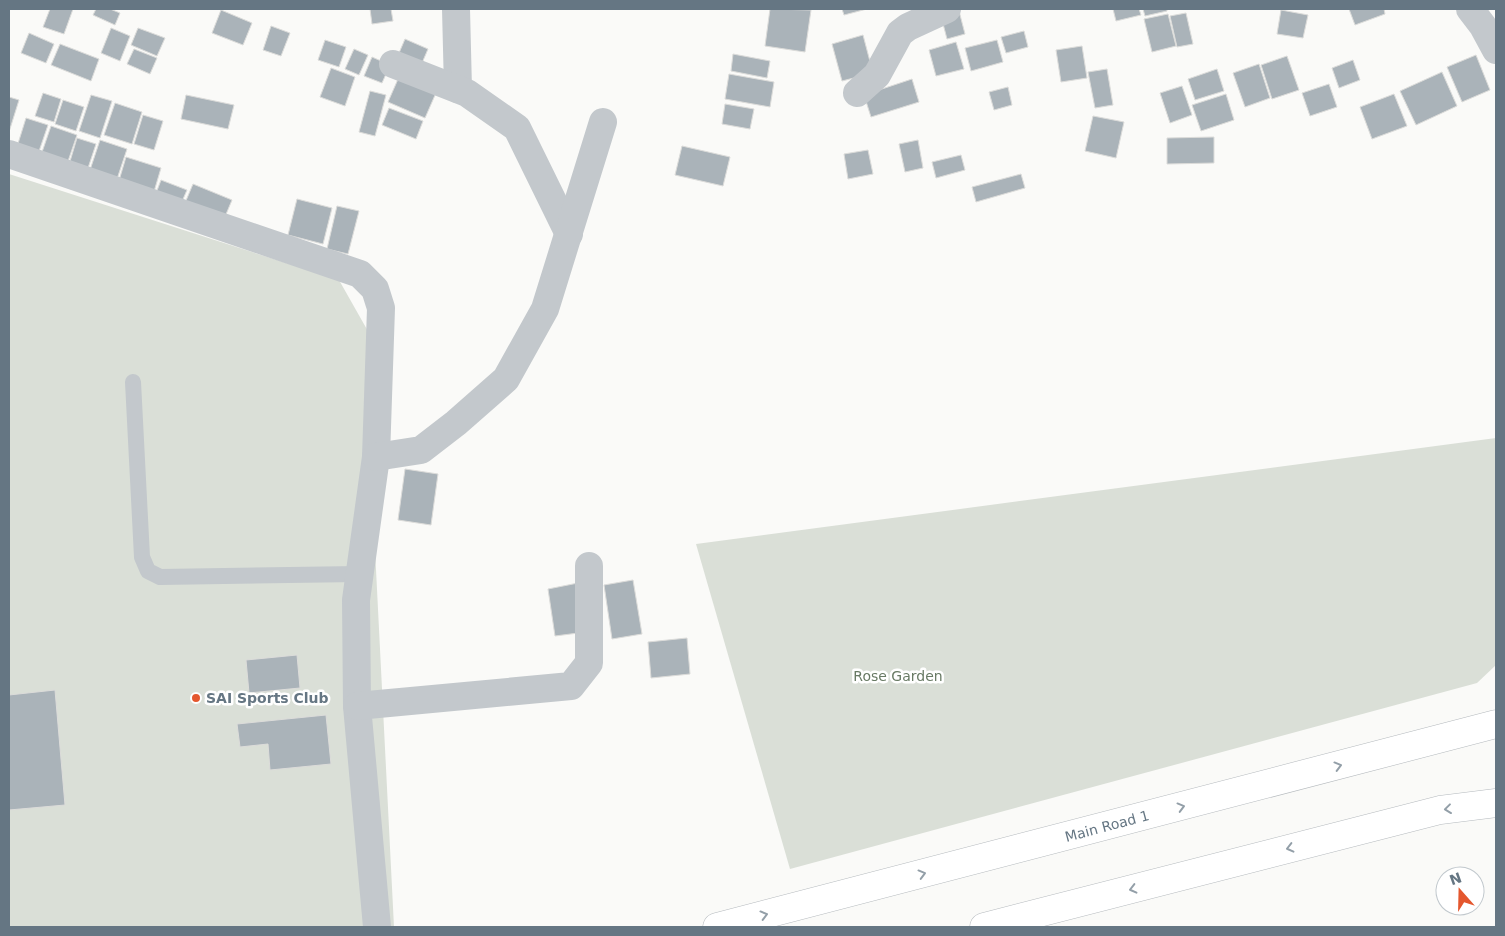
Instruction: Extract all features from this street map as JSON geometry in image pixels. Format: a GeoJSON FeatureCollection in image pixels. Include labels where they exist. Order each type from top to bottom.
{"type":"FeatureCollection","features":[{"type":"Feature","properties":{"kind":"main road","name":"Main Road 1"},"geometry":{"type":"LineString","coordinates":[[717,927],[1496,724]]}},
{"type":"Feature","properties":{"kind":"main road"},"geometry":{"type":"LineString","coordinates":[[984,927],[1440,810],[1496,803]]}},
{"type":"Feature","properties":{"kind":"street"},"geometry":{"type":"LineString","coordinates":[[456,9],[458,89]]}},
{"type":"Feature","properties":{"kind":"street"},"geometry":{"type":"LineString","coordinates":[[857,93],[877,75],[900,33],[908,27],[947,9]]}},
{"type":"Feature","properties":{"kind":"street"},"geometry":{"type":"LineString","coordinates":[[1470,9],[1483,26],[1496,50]]}},
{"type":"Feature","properties":{"kind":"street"},"geometry":{"type":"LineString","coordinates":[[393,64],[467,93],[517,128],[569,234]]}},
{"type":"Feature","properties":{"kind":"street"},"geometry":{"type":"LineString","coordinates":[[376,457],[421,450],[456,423],[506,378],[545,310],[603,122]]}},
{"type":"Feature","properties":{"kind":"street"},"geometry":{"type":"LineString","coordinates":[[9,154],[360,274],[375,289],[381,308],[376,457],[356,600],[356,706],[377,927]]}},
{"type":"Feature","properties":{"kind":"street"},"geometry":{"type":"LineString","coordinates":[[356,706],[571,686],[589,664],[589,566]]}},
{"type":"Feature","properties":{"kind":"lane"},"geometry":{"type":"LineString","coordinates":[[133,382],[142,557],[148,571],[160,577],[359,574]]}},
{"type":"Feature","properties":{"kind":"green space","name":"SAI Sports Club"},"geometry":{"type":"Polygon","coordinates":[[[9,174],[339,280],[369,333],[371,470],[394,927],[9,927],[9,174]]]}},
{"type":"Feature","properties":{"kind":"green space","name":"Rose Garden"},"geometry":{"type":"Polygon","coordinates":[[[1496,438],[1496,665],[1477,683],[790,869],[696,544],[1496,438]]]}},
{"type":"Feature","properties":{"kind":"building"},"geometry":{"type":"Polygon","coordinates":[[[50,9],[73,9],[64,34],[43,27],[50,9]]]}},
{"type":"Feature","properties":{"kind":"building"},"geometry":{"type":"Polygon","coordinates":[[[96,9],[110,9],[120,13],[115,25],[93,15],[96,9]]]}},
{"type":"Feature","properties":{"kind":"building"},"geometry":{"type":"Polygon","coordinates":[[[370,9],[391,9],[393,21],[372,24],[370,9]]]}},
{"type":"Feature","properties":{"kind":"building"},"geometry":{"type":"Polygon","coordinates":[[[770,9],[811,10],[805,52],[765,46],[770,9]]]}},
{"type":"Feature","properties":{"kind":"building"},"geometry":{"type":"Polygon","coordinates":[[[842,9],[867,9],[844,15],[842,9]]]}},
{"type":"Feature","properties":{"kind":"building"},"geometry":{"type":"Polygon","coordinates":[[[1113,9],[1139,9],[1141,15],[1116,21],[1113,9]]]}},
{"type":"Feature","properties":{"kind":"building"},"geometry":{"type":"Polygon","coordinates":[[[1143,9],[1167,9],[1167,11],[1145,16],[1143,9]]]}},
{"type":"Feature","properties":{"kind":"building"},"geometry":{"type":"Polygon","coordinates":[[[1349,9],[1384,9],[1385,14],[1355,25],[1349,9]]]}},
{"type":"Feature","properties":{"kind":"building"},"geometry":{"type":"Polygon","coordinates":[[[221,10],[252,23],[243,45],[212,33],[221,10]]]}},
{"type":"Feature","properties":{"kind":"building"},"geometry":{"type":"Polygon","coordinates":[[[1281,10],[1308,15],[1303,38],[1277,34],[1281,10]]]}},
{"type":"Feature","properties":{"kind":"building"},"geometry":{"type":"Polygon","coordinates":[[[959,11],[965,34],[947,39],[941,16],[959,11]]]}},
{"type":"Feature","properties":{"kind":"building"},"geometry":{"type":"Polygon","coordinates":[[[1186,13],[1193,44],[1177,47],[1170,16],[1186,13]]]}},
{"type":"Feature","properties":{"kind":"building"},"geometry":{"type":"Polygon","coordinates":[[[1168,14],[1176,46],[1152,52],[1144,19],[1168,14]]]}},
{"type":"Feature","properties":{"kind":"building"},"geometry":{"type":"Polygon","coordinates":[[[271,26],[290,33],[281,56],[263,50],[271,26]]]}},
{"type":"Feature","properties":{"kind":"building"},"geometry":{"type":"Polygon","coordinates":[[[111,28],[130,36],[120,61],[101,53],[111,28]]]}},
{"type":"Feature","properties":{"kind":"building"},"geometry":{"type":"Polygon","coordinates":[[[138,28],[165,38],[157,56],[131,45],[138,28]]]}},
{"type":"Feature","properties":{"kind":"building"},"geometry":{"type":"Polygon","coordinates":[[[1024,31],[1028,47],[1006,53],[1001,37],[1024,31]]]}},
{"type":"Feature","properties":{"kind":"building"},"geometry":{"type":"Polygon","coordinates":[[[29,33],[54,44],[46,63],[21,53],[29,33]]]}},
{"type":"Feature","properties":{"kind":"building"},"geometry":{"type":"Polygon","coordinates":[[[863,35],[873,73],[842,81],[832,44],[863,35]]]}},
{"type":"Feature","properties":{"kind":"building"},"geometry":{"type":"Polygon","coordinates":[[[405,39],[428,49],[419,70],[396,60],[405,39]]]}},
{"type":"Feature","properties":{"kind":"building"},"geometry":{"type":"Polygon","coordinates":[[[325,40],[346,47],[339,67],[318,60],[325,40]]]}},
{"type":"Feature","properties":{"kind":"building"},"geometry":{"type":"Polygon","coordinates":[[[997,40],[1003,62],[971,71],[965,48],[997,40]]]}},
{"type":"Feature","properties":{"kind":"building"},"geometry":{"type":"Polygon","coordinates":[[[956,42],[964,69],[936,76],[929,50],[956,42]]]}},
{"type":"Feature","properties":{"kind":"building"},"geometry":{"type":"Polygon","coordinates":[[[60,44],[99,59],[91,81],[51,65],[60,44]]]}},
{"type":"Feature","properties":{"kind":"building"},"geometry":{"type":"Polygon","coordinates":[[[1082,46],[1087,78],[1061,82],[1056,50],[1082,46]]]}},
{"type":"Feature","properties":{"kind":"building"},"geometry":{"type":"Polygon","coordinates":[[[134,49],[157,58],[150,74],[127,64],[134,49]]]}},
{"type":"Feature","properties":{"kind":"building"},"geometry":{"type":"Polygon","coordinates":[[[354,49],[368,55],[359,75],[345,69],[354,49]]]}},
{"type":"Feature","properties":{"kind":"building"},"geometry":{"type":"Polygon","coordinates":[[[733,54],[770,61],[767,78],[731,71],[733,54]]]}},
{"type":"Feature","properties":{"kind":"building"},"geometry":{"type":"Polygon","coordinates":[[[1476,55],[1490,90],[1462,102],[1447,67],[1476,55]]]}},
{"type":"Feature","properties":{"kind":"building"},"geometry":{"type":"Polygon","coordinates":[[[1287,56],[1299,90],[1272,99],[1261,65],[1287,56]]]}},
{"type":"Feature","properties":{"kind":"building"},"geometry":{"type":"Polygon","coordinates":[[[372,57],[390,65],[382,83],[364,76],[372,57]]]}},
{"type":"Feature","properties":{"kind":"building"},"geometry":{"type":"Polygon","coordinates":[[[1353,60],[1360,80],[1339,88],[1332,68],[1353,60]]]}},
{"type":"Feature","properties":{"kind":"building"},"geometry":{"type":"Polygon","coordinates":[[[1259,64],[1270,98],[1245,107],[1233,73],[1259,64]]]}},
{"type":"Feature","properties":{"kind":"building"},"geometry":{"type":"Polygon","coordinates":[[[331,68],[355,77],[345,106],[320,97],[331,68]]]}},
{"type":"Feature","properties":{"kind":"building"},"geometry":{"type":"Polygon","coordinates":[[[1107,69],[1113,105],[1095,108],[1088,72],[1107,69]]]}},
{"type":"Feature","properties":{"kind":"building"},"geometry":{"type":"Polygon","coordinates":[[[1217,69],[1224,91],[1195,100],[1188,79],[1217,69]]]}},
{"type":"Feature","properties":{"kind":"building"},"geometry":{"type":"Polygon","coordinates":[[[402,70],[439,86],[425,118],[388,102],[402,70]]]}},
{"type":"Feature","properties":{"kind":"building"},"geometry":{"type":"Polygon","coordinates":[[[1442,72],[1457,106],[1416,125],[1400,91],[1442,72]]]}},
{"type":"Feature","properties":{"kind":"building"},"geometry":{"type":"Polygon","coordinates":[[[729,74],[774,82],[770,107],[725,99],[729,74]]]}},
{"type":"Feature","properties":{"kind":"building"},"geometry":{"type":"Polygon","coordinates":[[[912,79],[919,102],[871,117],[864,95],[912,79]]]}},
{"type":"Feature","properties":{"kind":"building"},"geometry":{"type":"Polygon","coordinates":[[[1329,84],[1337,107],[1310,116],[1302,93],[1329,84]]]}},
{"type":"Feature","properties":{"kind":"building"},"geometry":{"type":"Polygon","coordinates":[[[1182,86],[1192,115],[1170,123],[1160,93],[1182,86]]]}},
{"type":"Feature","properties":{"kind":"building"},"geometry":{"type":"Polygon","coordinates":[[[1008,87],[1012,105],[994,110],[989,92],[1008,87]]]}},
{"type":"Feature","properties":{"kind":"building"},"geometry":{"type":"Polygon","coordinates":[[[370,91],[386,95],[375,136],[359,132],[370,91]]]}},
{"type":"Feature","properties":{"kind":"building"},"geometry":{"type":"Polygon","coordinates":[[[43,93],[61,99],[54,122],[35,116],[43,93]]]}},
{"type":"Feature","properties":{"kind":"building"},"geometry":{"type":"Polygon","coordinates":[[[1226,94],[1234,120],[1201,131],[1192,105],[1226,94]]]}},
{"type":"Feature","properties":{"kind":"building"},"geometry":{"type":"Polygon","coordinates":[[[1394,94],[1407,126],[1372,139],[1360,107],[1394,94]]]}},
{"type":"Feature","properties":{"kind":"building"},"geometry":{"type":"Polygon","coordinates":[[[91,95],[112,101],[100,138],[79,131],[91,95]]]}},
{"type":"Feature","properties":{"kind":"building"},"geometry":{"type":"Polygon","coordinates":[[[186,95],[234,105],[228,129],[181,119],[186,95]]]}},
{"type":"Feature","properties":{"kind":"building"},"geometry":{"type":"Polygon","coordinates":[[[9,97],[19,100],[9,132],[9,97]]]}},
{"type":"Feature","properties":{"kind":"building"},"geometry":{"type":"Polygon","coordinates":[[[63,100],[84,107],[76,131],[55,124],[63,100]]]}},
{"type":"Feature","properties":{"kind":"building"},"geometry":{"type":"Polygon","coordinates":[[[115,103],[142,112],[132,144],[104,135],[115,103]]]}},
{"type":"Feature","properties":{"kind":"building"},"geometry":{"type":"Polygon","coordinates":[[[725,104],[754,109],[750,129],[722,124],[725,104]]]}},
{"type":"Feature","properties":{"kind":"building"},"geometry":{"type":"Polygon","coordinates":[[[389,108],[423,121],[416,139],[382,125],[389,108]]]}},
{"type":"Feature","properties":{"kind":"building"},"geometry":{"type":"Polygon","coordinates":[[[143,115],[163,121],[154,150],[134,144],[143,115]]]}},
{"type":"Feature","properties":{"kind":"building"},"geometry":{"type":"Polygon","coordinates":[[[1093,116],[1124,122],[1116,158],[1085,151],[1093,116]]]}},
{"type":"Feature","properties":{"kind":"building"},"geometry":{"type":"Polygon","coordinates":[[[26,118],[48,125],[37,157],[16,150],[26,118]]]}},
{"type":"Feature","properties":{"kind":"building"},"geometry":{"type":"Polygon","coordinates":[[[51,126],[77,135],[66,167],[40,158],[51,126]]]}},
{"type":"Feature","properties":{"kind":"building"},"geometry":{"type":"Polygon","coordinates":[[[1214,137],[1214,163],[1167,164],[1167,138],[1214,137]]]}},
{"type":"Feature","properties":{"kind":"building"},"geometry":{"type":"Polygon","coordinates":[[[77,138],[96,144],[86,174],[68,168],[77,138]]]}},
{"type":"Feature","properties":{"kind":"building"},"geometry":{"type":"Polygon","coordinates":[[[100,140],[127,149],[116,182],[89,173],[100,140]]]}},
{"type":"Feature","properties":{"kind":"building"},"geometry":{"type":"Polygon","coordinates":[[[918,140],[923,168],[905,172],[899,144],[918,140]]]}},
{"type":"Feature","properties":{"kind":"building"},"geometry":{"type":"Polygon","coordinates":[[[682,146],[730,157],[723,186],[675,175],[682,146]]]}},
{"type":"Feature","properties":{"kind":"building"},"geometry":{"type":"Polygon","coordinates":[[[868,150],[873,174],[848,179],[844,154],[868,150]]]}},
{"type":"Feature","properties":{"kind":"building"},"geometry":{"type":"Polygon","coordinates":[[[961,155],[965,170],[936,178],[932,162],[961,155]]]}},
{"type":"Feature","properties":{"kind":"building"},"geometry":{"type":"Polygon","coordinates":[[[126,157],[161,168],[153,195],[118,184],[126,157]]]}},
{"type":"Feature","properties":{"kind":"building"},"geometry":{"type":"Polygon","coordinates":[[[1021,174],[1025,188],[976,202],[972,187],[1021,174]]]}},
{"type":"Feature","properties":{"kind":"building"},"geometry":{"type":"Polygon","coordinates":[[[161,180],[187,190],[180,206],[155,196],[161,180]]]}},
{"type":"Feature","properties":{"kind":"building"},"geometry":{"type":"Polygon","coordinates":[[[193,184],[232,200],[224,219],[185,203],[193,184]]]}},
{"type":"Feature","properties":{"kind":"building"},"geometry":{"type":"Polygon","coordinates":[[[297,199],[332,208],[323,244],[288,235],[297,199]]]}},
{"type":"Feature","properties":{"kind":"building"},"geometry":{"type":"Polygon","coordinates":[[[337,206],[359,211],[348,254],[327,249],[337,206]]]}},
{"type":"Feature","properties":{"kind":"building"},"geometry":{"type":"Polygon","coordinates":[[[405,469],[438,474],[431,525],[398,520],[405,469]]]}},
{"type":"Feature","properties":{"kind":"building"},"geometry":{"type":"Polygon","coordinates":[[[633,580],[642,634],[612,639],[604,585],[633,580]]]}},
{"type":"Feature","properties":{"kind":"building"},"geometry":{"type":"Polygon","coordinates":[[[578,583],[586,632],[555,636],[548,589],[578,583]]]}},
{"type":"Feature","properties":{"kind":"building"},"geometry":{"type":"Polygon","coordinates":[[[687,638],[690,674],[651,678],[648,642],[687,638]]]}},
{"type":"Feature","properties":{"kind":"building"},"geometry":{"type":"Polygon","coordinates":[[[297,655],[300,688],[249,693],[246,660],[297,655]]]}},
{"type":"Feature","properties":{"kind":"building"},"geometry":{"type":"Polygon","coordinates":[[[55,690],[65,805],[9,810],[9,695],[55,690]]]}},
{"type":"Feature","properties":{"kind":"building"},"geometry":{"type":"Polygon","coordinates":[[[326,715],[331,764],[270,770],[268,744],[240,747],[237,724],[326,715]]]}},
{"type":"Feature","properties":{"kind":"place","name":"SAI Sports Club"},"geometry":{"type":"Point","coordinates":[196,698]}}]}
